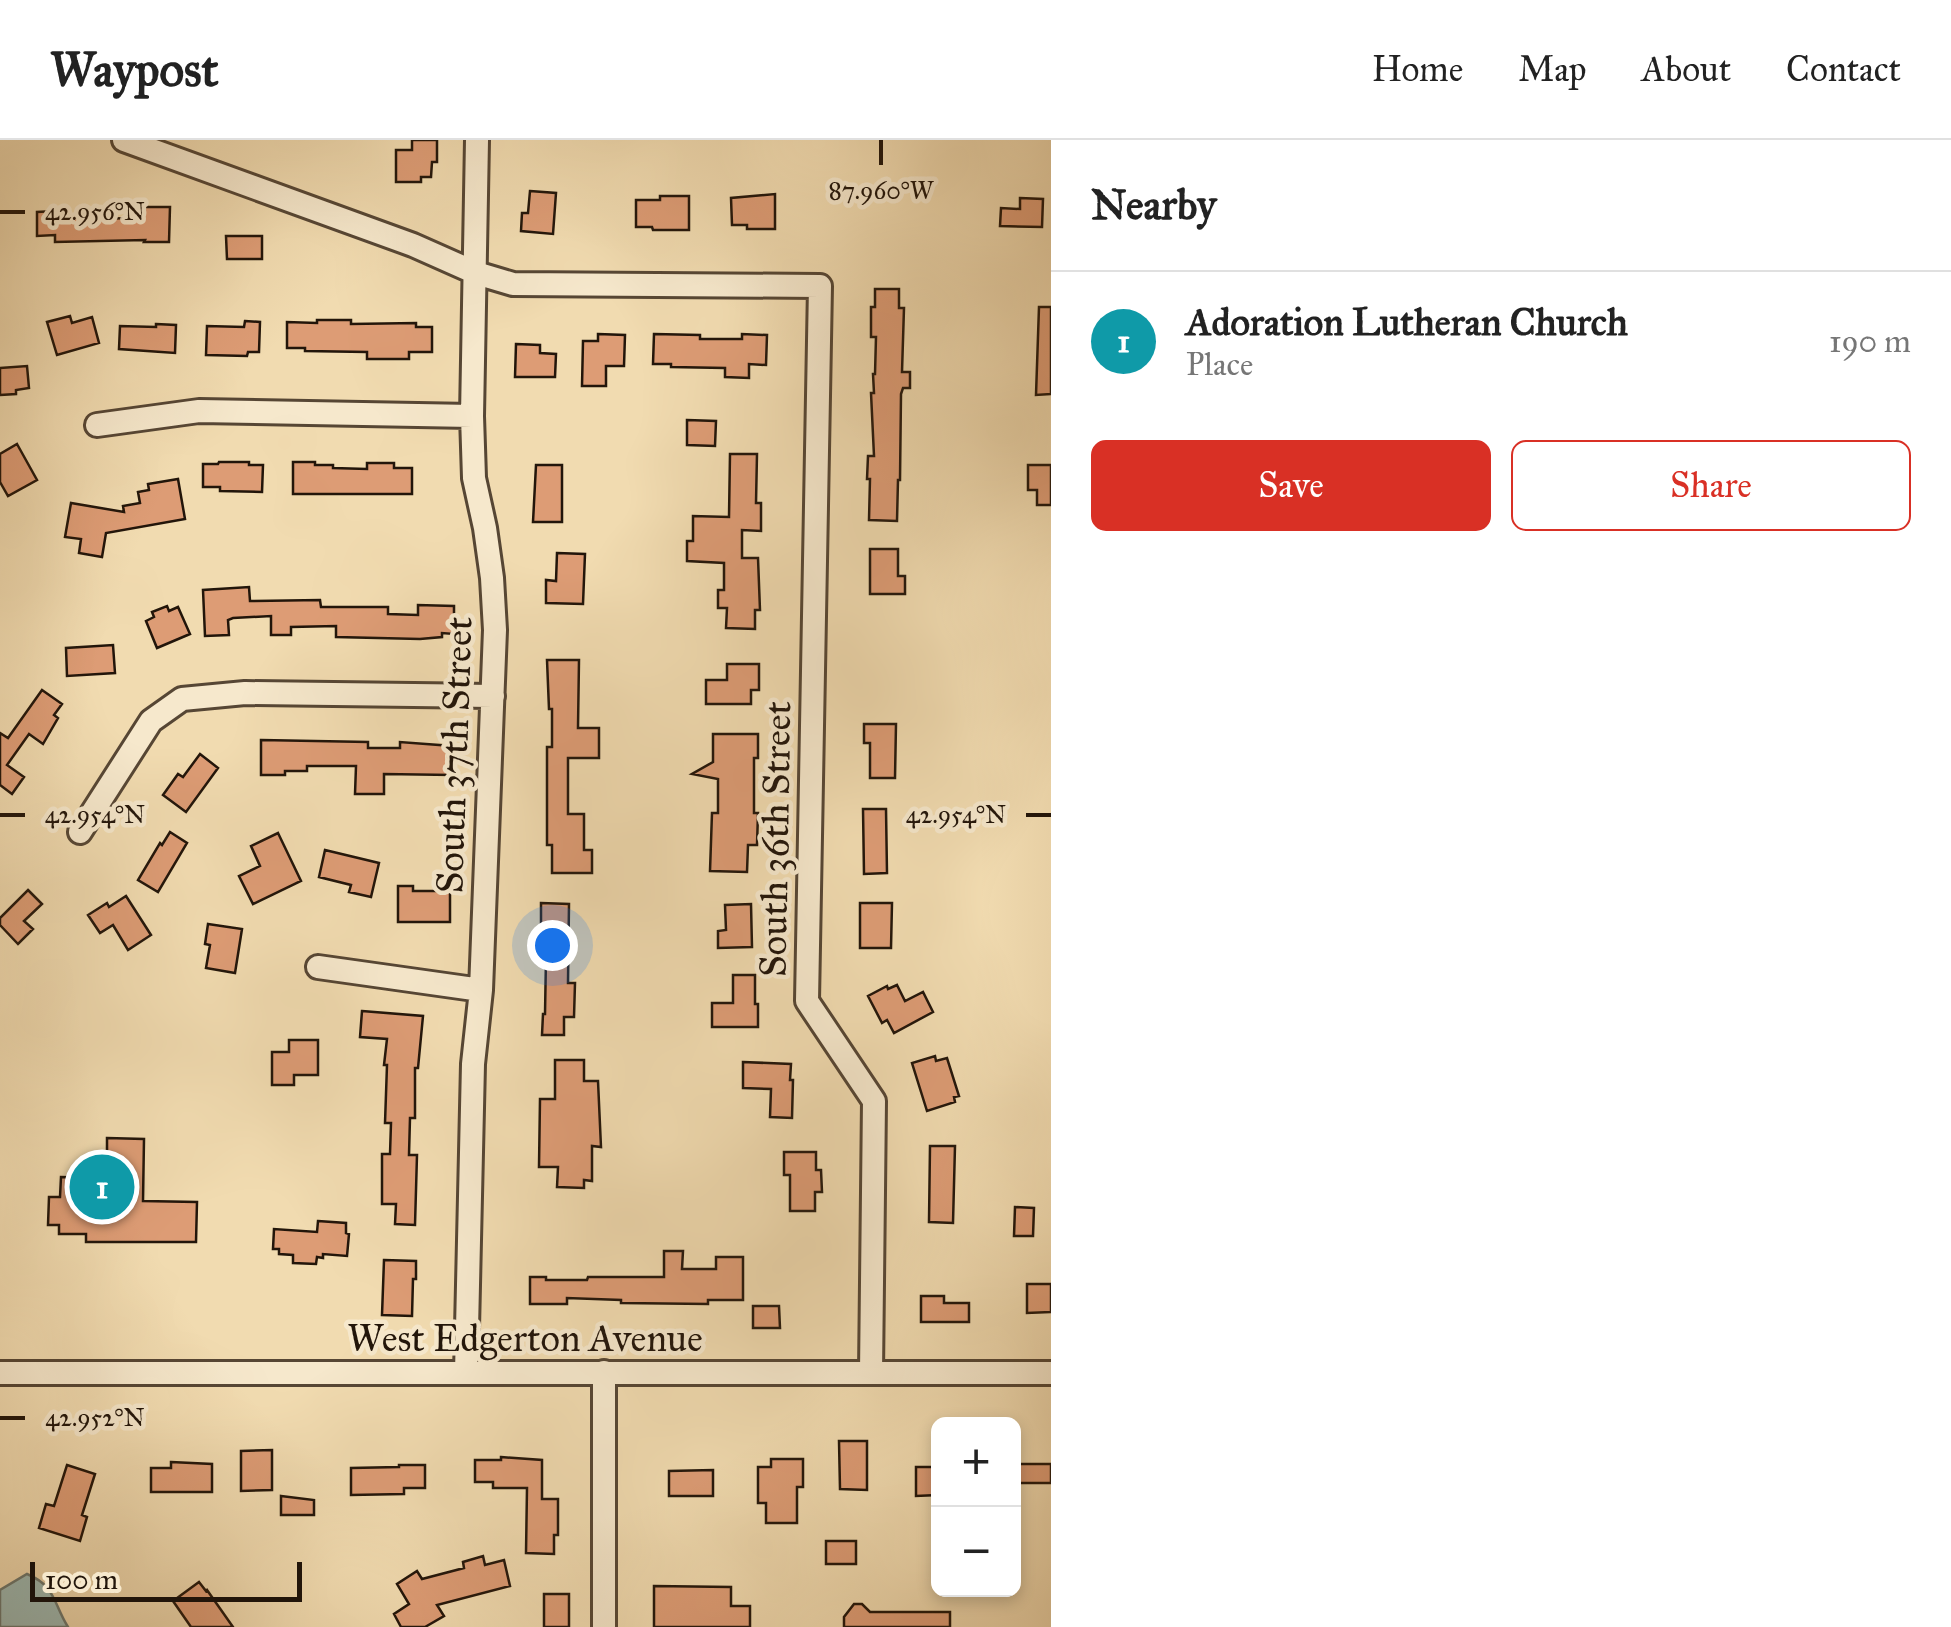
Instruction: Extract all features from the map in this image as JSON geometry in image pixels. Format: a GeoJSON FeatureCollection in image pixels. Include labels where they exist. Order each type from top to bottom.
{"type":"FeatureCollection","features":[{"type":"Feature","properties":{"kind":"street"},"geometry":{"type":"LineString","coordinates":[[124,140],[413,245],[476,273]]}},
{"type":"Feature","properties":{"kind":"street","name":"South 37th Street"},"geometry":{"type":"LineString","coordinates":[[466,1372],[472,1064],[481,990],[495,630],[492,578],[474,478],[477,140]]}},
{"type":"Feature","properties":{"kind":"street","name":"South 36th Street"},"geometry":{"type":"LineString","coordinates":[[476,273],[513,284],[820,286],[807,1002],[874,1101],[871,1372]]}},
{"type":"Feature","properties":{"kind":"street"},"geometry":{"type":"LineString","coordinates":[[98,425],[199,411],[472,416]]}},
{"type":"Feature","properties":{"kind":"street"},"geometry":{"type":"LineString","coordinates":[[80,832],[151,721],[182,699],[245,693],[493,696]]}},
{"type":"Feature","properties":{"kind":"street"},"geometry":{"type":"LineString","coordinates":[[318,968],[481,990]]}},
{"type":"Feature","properties":{"kind":"street","name":"West Edgerton Avenue"},"geometry":{"type":"LineString","coordinates":[[0,1372],[1051,1373]]}},
{"type":"Feature","properties":{"kind":"street"},"geometry":{"type":"LineString","coordinates":[[604,1372],[604,1627]]}},
{"type":"Feature","properties":{"kind":"water"},"geometry":{"type":"Polygon","coordinates":[[[27,1574],[49,1590],[68,1627],[0,1627],[0,1590],[27,1574]]]}},
{"type":"Feature","properties":{"kind":"building"},"geometry":{"type":"Polygon","coordinates":[[[412,140],[437,140],[437,162],[432,162],[431,177],[421,177],[421,182],[396,182],[396,150],[412,150],[412,140]]]}},
{"type":"Feature","properties":{"kind":"building"},"geometry":{"type":"Polygon","coordinates":[[[530,191],[556,193],[553,234],[521,231],[530,191]]]}},
{"type":"Feature","properties":{"kind":"building"},"geometry":{"type":"Polygon","coordinates":[[[775,194],[775,229],[732,225],[731,198],[775,194]]]}},
{"type":"Feature","properties":{"kind":"building"},"geometry":{"type":"Polygon","coordinates":[[[660,196],[689,196],[689,230],[636,227],[636,200],[660,200],[660,196]]]}},
{"type":"Feature","properties":{"kind":"building"},"geometry":{"type":"Polygon","coordinates":[[[1020,198],[1043,199],[1042,227],[1000,226],[1001,208],[1020,209],[1020,198]]]}},
{"type":"Feature","properties":{"kind":"building"},"geometry":{"type":"Polygon","coordinates":[[[144,207],[170,207],[169,242],[55,242],[55,235],[37,236],[37,212],[90,214],[90,219],[134,218],[144,215],[144,207]]]}},
{"type":"Feature","properties":{"kind":"building"},"geometry":{"type":"Polygon","coordinates":[[[226,236],[262,236],[262,259],[227,259],[226,236]]]}},
{"type":"Feature","properties":{"kind":"building"},"geometry":{"type":"Polygon","coordinates":[[[875,289],[899,289],[899,308],[904,308],[902,372],[910,372],[910,388],[903,388],[901,394],[897,521],[869,520],[867,479],[868,456],[874,456],[871,393],[876,337],[871,337],[871,307],[875,307],[875,289]]]}},
{"type":"Feature","properties":{"kind":"building"},"geometry":{"type":"Polygon","coordinates":[[[1039,307],[1051,307],[1051,394],[1036,395],[1039,307]]]}},
{"type":"Feature","properties":{"kind":"building"},"geometry":{"type":"Polygon","coordinates":[[[70,316],[72,323],[92,317],[99,343],[57,355],[47,322],[70,316]]]}},
{"type":"Feature","properties":{"kind":"building"},"geometry":{"type":"Polygon","coordinates":[[[245,321],[260,322],[259,352],[248,352],[247,356],[206,355],[207,326],[244,327],[245,321]]]}},
{"type":"Feature","properties":{"kind":"building"},"geometry":{"type":"Polygon","coordinates":[[[287,322],[416,323],[416,327],[432,327],[432,352],[409,352],[409,359],[367,359],[367,352],[287,348],[287,322]]]}},
{"type":"Feature","properties":{"kind":"building"},"geometry":{"type":"Polygon","coordinates":[[[176,325],[175,353],[119,349],[120,326],[176,325]]]}},
{"type":"Feature","properties":{"kind":"building"},"geometry":{"type":"Polygon","coordinates":[[[598,334],[625,335],[624,366],[606,366],[606,386],[582,386],[583,341],[598,341],[598,334]]]}},
{"type":"Feature","properties":{"kind":"building"},"geometry":{"type":"Polygon","coordinates":[[[654,334],[700,335],[700,339],[767,335],[766,365],[749,364],[749,378],[725,377],[725,368],[653,364],[654,334]]]}},
{"type":"Feature","properties":{"kind":"building"},"geometry":{"type":"Polygon","coordinates":[[[516,344],[540,345],[540,353],[556,354],[555,377],[515,377],[516,344]]]}},
{"type":"Feature","properties":{"kind":"building"},"geometry":{"type":"Polygon","coordinates":[[[27,366],[29,388],[0,395],[0,368],[27,366]]]}},
{"type":"Feature","properties":{"kind":"building"},"geometry":{"type":"Polygon","coordinates":[[[687,420],[716,421],[715,446],[687,445],[687,420]]]}},
{"type":"Feature","properties":{"kind":"building"},"geometry":{"type":"Polygon","coordinates":[[[17,444],[37,480],[8,496],[0,482],[0,454],[17,444]]]}},
{"type":"Feature","properties":{"kind":"building"},"geometry":{"type":"Polygon","coordinates":[[[730,454],[757,454],[756,503],[761,503],[761,531],[742,530],[742,558],[758,558],[760,610],[755,610],[755,629],[726,628],[727,608],[718,608],[718,590],[724,590],[724,563],[687,561],[687,541],[693,541],[693,516],[729,517],[730,454]]]}},
{"type":"Feature","properties":{"kind":"building"},"geometry":{"type":"Polygon","coordinates":[[[293,462],[367,469],[367,463],[394,463],[394,468],[412,468],[412,494],[293,494],[293,462]]]}},
{"type":"Feature","properties":{"kind":"building"},"geometry":{"type":"Polygon","coordinates":[[[203,464],[263,465],[262,492],[203,487],[203,464]]]}},
{"type":"Feature","properties":{"kind":"building"},"geometry":{"type":"Polygon","coordinates":[[[536,465],[562,465],[562,522],[533,522],[536,465]]]}},
{"type":"Feature","properties":{"kind":"building"},"geometry":{"type":"Polygon","coordinates":[[[1028,465],[1051,465],[1051,505],[1037,505],[1037,490],[1028,490],[1028,465]]]}},
{"type":"Feature","properties":{"kind":"building"},"geometry":{"type":"Polygon","coordinates":[[[178,479],[185,519],[106,533],[102,557],[79,553],[81,539],[65,537],[71,503],[124,512],[123,506],[140,503],[138,492],[149,490],[148,484],[178,479]]]}},
{"type":"Feature","properties":{"kind":"building"},"geometry":{"type":"Polygon","coordinates":[[[870,549],[898,549],[898,576],[905,576],[905,594],[870,594],[870,549]]]}},
{"type":"Feature","properties":{"kind":"building"},"geometry":{"type":"Polygon","coordinates":[[[557,553],[585,554],[583,604],[546,603],[546,580],[556,581],[557,553]]]}},
{"type":"Feature","properties":{"kind":"building"},"geometry":{"type":"Polygon","coordinates":[[[249,587],[250,601],[320,600],[321,607],[388,607],[388,614],[418,615],[418,605],[454,606],[454,634],[420,639],[336,637],[336,626],[291,627],[291,635],[271,635],[271,616],[233,618],[228,620],[229,635],[205,636],[203,590],[249,587]]]}},
{"type":"Feature","properties":{"kind":"building"},"geometry":{"type":"Polygon","coordinates":[[[167,606],[169,611],[178,607],[190,634],[157,648],[146,621],[154,617],[152,612],[167,606]]]}},
{"type":"Feature","properties":{"kind":"building"},"geometry":{"type":"Polygon","coordinates":[[[113,645],[115,673],[67,676],[66,648],[113,645]]]}},
{"type":"Feature","properties":{"kind":"building"},"geometry":{"type":"Polygon","coordinates":[[[547,660],[579,660],[578,728],[599,728],[599,758],[568,758],[568,814],[584,814],[584,850],[592,850],[592,873],[552,873],[552,845],[547,845],[547,747],[552,747],[552,709],[547,660]]]}},
{"type":"Feature","properties":{"kind":"building"},"geometry":{"type":"Polygon","coordinates":[[[727,664],[759,664],[759,690],[751,690],[751,704],[706,704],[706,680],[727,680],[727,664]]]}},
{"type":"Feature","properties":{"kind":"building"},"geometry":{"type":"Polygon","coordinates":[[[42,690],[62,704],[54,715],[58,718],[43,744],[29,734],[7,765],[24,777],[12,794],[0,785],[0,733],[8,738],[42,690]]]}},
{"type":"Feature","properties":{"kind":"building"},"geometry":{"type":"Polygon","coordinates":[[[864,724],[896,724],[895,778],[870,778],[870,743],[864,743],[864,724]]]}},
{"type":"Feature","properties":{"kind":"building"},"geometry":{"type":"Polygon","coordinates":[[[713,734],[758,734],[758,758],[754,758],[757,845],[748,845],[747,872],[710,871],[712,813],[718,813],[718,779],[692,774],[713,762],[713,734]]]}},
{"type":"Feature","properties":{"kind":"building"},"geometry":{"type":"Polygon","coordinates":[[[261,740],[368,742],[368,748],[400,748],[400,742],[452,746],[452,775],[384,774],[384,794],[355,794],[356,766],[307,766],[307,771],[261,775],[261,740]]]}},
{"type":"Feature","properties":{"kind":"building"},"geometry":{"type":"Polygon","coordinates":[[[200,754],[218,768],[186,812],[163,795],[200,754]]]}},
{"type":"Feature","properties":{"kind":"building"},"geometry":{"type":"Polygon","coordinates":[[[863,809],[886,809],[887,873],[864,874],[863,809]]]}},
{"type":"Feature","properties":{"kind":"building"},"geometry":{"type":"Polygon","coordinates":[[[170,832],[187,843],[158,892],[138,880],[170,832]]]}},
{"type":"Feature","properties":{"kind":"building"},"geometry":{"type":"Polygon","coordinates":[[[278,833],[301,881],[253,904],[239,876],[260,866],[251,846],[278,833]]]}},
{"type":"Feature","properties":{"kind":"building"},"geometry":{"type":"Polygon","coordinates":[[[325,850],[379,863],[371,897],[349,892],[351,885],[319,877],[325,850]]]}},
{"type":"Feature","properties":{"kind":"building"},"geometry":{"type":"Polygon","coordinates":[[[398,886],[413,886],[413,891],[450,891],[450,922],[398,922],[398,886]]]}},
{"type":"Feature","properties":{"kind":"building"},"geometry":{"type":"Polygon","coordinates":[[[28,890],[42,904],[24,921],[33,929],[18,944],[0,925],[0,918],[28,890]]]}},
{"type":"Feature","properties":{"kind":"building"},"geometry":{"type":"Polygon","coordinates":[[[126,896],[151,935],[128,950],[113,925],[100,933],[88,915],[126,896]]]}},
{"type":"Feature","properties":{"kind":"building"},"geometry":{"type":"Polygon","coordinates":[[[541,903],[569,904],[568,983],[575,983],[574,1017],[564,1017],[564,1035],[542,1035],[546,957],[541,903]]]}},
{"type":"Feature","properties":{"kind":"building"},"geometry":{"type":"Polygon","coordinates":[[[860,903],[892,903],[891,948],[860,948],[860,903]]]}},
{"type":"Feature","properties":{"kind":"building"},"geometry":{"type":"Polygon","coordinates":[[[751,904],[752,947],[718,948],[718,931],[726,930],[725,905],[751,904]]]}},
{"type":"Feature","properties":{"kind":"building"},"geometry":{"type":"Polygon","coordinates":[[[208,924],[242,929],[235,973],[206,968],[208,924]]]}},
{"type":"Feature","properties":{"kind":"building"},"geometry":{"type":"Polygon","coordinates":[[[733,975],[755,975],[758,1027],[712,1027],[712,1003],[733,1003],[733,975]]]}},
{"type":"Feature","properties":{"kind":"building"},"geometry":{"type":"Polygon","coordinates":[[[897,985],[905,1001],[923,992],[933,1012],[894,1033],[887,1020],[882,1023],[868,996],[897,985]]]}},
{"type":"Feature","properties":{"kind":"building"},"geometry":{"type":"Polygon","coordinates":[[[362,1011],[423,1016],[415,1068],[415,1118],[410,1118],[409,1155],[417,1155],[415,1225],[395,1224],[396,1204],[382,1204],[382,1154],[390,1154],[391,1123],[385,1123],[387,1039],[360,1037],[362,1011]]]}},
{"type":"Feature","properties":{"kind":"building"},"geometry":{"type":"Polygon","coordinates":[[[289,1040],[318,1040],[318,1075],[294,1075],[294,1085],[272,1085],[272,1052],[289,1052],[289,1040]]]}},
{"type":"Feature","properties":{"kind":"building"},"geometry":{"type":"Polygon","coordinates":[[[935,1056],[936,1061],[947,1058],[959,1096],[954,1097],[955,1102],[927,1111],[912,1063],[935,1056]]]}},
{"type":"Feature","properties":{"kind":"building"},"geometry":{"type":"Polygon","coordinates":[[[555,1060],[584,1060],[584,1081],[598,1081],[601,1147],[592,1146],[592,1181],[584,1180],[584,1188],[557,1187],[558,1167],[539,1167],[540,1099],[555,1099],[555,1060]]]}},
{"type":"Feature","properties":{"kind":"building"},"geometry":{"type":"Polygon","coordinates":[[[743,1062],[791,1064],[792,1118],[770,1117],[771,1089],[743,1088],[743,1062]]]}},
{"type":"Feature","properties":{"kind":"building"},"geometry":{"type":"Polygon","coordinates":[[[107,1138],[144,1139],[143,1201],[197,1202],[196,1242],[86,1242],[86,1234],[59,1234],[59,1225],[48,1225],[49,1197],[60,1197],[61,1177],[107,1178],[107,1138]]]}},
{"type":"Feature","properties":{"kind":"building"},"geometry":{"type":"Polygon","coordinates":[[[930,1146],[955,1146],[953,1223],[929,1222],[930,1146]]]}},
{"type":"Feature","properties":{"kind":"building"},"geometry":{"type":"Polygon","coordinates":[[[784,1152],[816,1152],[822,1192],[815,1192],[815,1211],[790,1211],[790,1175],[784,1175],[784,1152]]]}},
{"type":"Feature","properties":{"kind":"building"},"geometry":{"type":"Polygon","coordinates":[[[1015,1207],[1034,1208],[1033,1236],[1014,1236],[1015,1207]]]}},
{"type":"Feature","properties":{"kind":"building"},"geometry":{"type":"Polygon","coordinates":[[[318,1221],[346,1223],[347,1256],[323,1254],[323,1258],[317,1257],[316,1264],[293,1263],[293,1255],[279,1254],[279,1249],[273,1249],[274,1229],[317,1232],[318,1221]]]}},
{"type":"Feature","properties":{"kind":"building"},"geometry":{"type":"Polygon","coordinates":[[[664,1251],[683,1251],[682,1269],[716,1269],[716,1257],[743,1257],[743,1300],[708,1300],[708,1304],[567,1298],[567,1304],[530,1304],[530,1277],[664,1277],[664,1251]]]}},
{"type":"Feature","properties":{"kind":"building"},"geometry":{"type":"Polygon","coordinates":[[[384,1260],[416,1261],[412,1316],[382,1315],[384,1260]]]}},
{"type":"Feature","properties":{"kind":"building"},"geometry":{"type":"Polygon","coordinates":[[[1027,1284],[1051,1284],[1051,1312],[1027,1313],[1027,1284]]]}},
{"type":"Feature","properties":{"kind":"building"},"geometry":{"type":"Polygon","coordinates":[[[921,1296],[944,1296],[944,1303],[969,1303],[969,1322],[921,1322],[921,1296]]]}},
{"type":"Feature","properties":{"kind":"building"},"geometry":{"type":"Polygon","coordinates":[[[753,1306],[779,1306],[780,1328],[753,1328],[753,1306]]]}},
{"type":"Feature","properties":{"kind":"building"},"geometry":{"type":"Polygon","coordinates":[[[839,1441],[867,1441],[867,1490],[840,1489],[839,1441]]]}},
{"type":"Feature","properties":{"kind":"building"},"geometry":{"type":"Polygon","coordinates":[[[272,1450],[272,1490],[241,1491],[241,1451],[272,1450]]]}},
{"type":"Feature","properties":{"kind":"building"},"geometry":{"type":"Polygon","coordinates":[[[771,1459],[803,1459],[803,1487],[797,1487],[797,1523],[766,1523],[766,1503],[758,1503],[758,1467],[771,1467],[771,1459]]]}},
{"type":"Feature","properties":{"kind":"building"},"geometry":{"type":"Polygon","coordinates":[[[475,1460],[542,1460],[542,1499],[558,1499],[554,1554],[526,1553],[527,1488],[493,1488],[493,1482],[475,1482],[475,1460]]]}},
{"type":"Feature","properties":{"kind":"building"},"geometry":{"type":"Polygon","coordinates":[[[171,1462],[212,1464],[212,1492],[151,1492],[151,1468],[171,1468],[171,1462]]]}},
{"type":"Feature","properties":{"kind":"building"},"geometry":{"type":"Polygon","coordinates":[[[1021,1464],[1051,1464],[1051,1483],[1021,1483],[1021,1464]]]}},
{"type":"Feature","properties":{"kind":"building"},"geometry":{"type":"Polygon","coordinates":[[[67,1465],[95,1474],[82,1515],[87,1517],[80,1541],[39,1528],[46,1504],[54,1506],[67,1465]]]}},
{"type":"Feature","properties":{"kind":"building"},"geometry":{"type":"Polygon","coordinates":[[[425,1465],[425,1488],[404,1488],[404,1494],[351,1495],[351,1468],[425,1465]]]}},
{"type":"Feature","properties":{"kind":"building"},"geometry":{"type":"Polygon","coordinates":[[[916,1467],[931,1467],[931,1495],[916,1496],[916,1467]]]}},
{"type":"Feature","properties":{"kind":"building"},"geometry":{"type":"Polygon","coordinates":[[[713,1470],[713,1496],[669,1496],[669,1471],[713,1470]]]}},
{"type":"Feature","properties":{"kind":"building"},"geometry":{"type":"Polygon","coordinates":[[[281,1496],[314,1500],[314,1515],[281,1515],[281,1496]]]}},
{"type":"Feature","properties":{"kind":"building"},"geometry":{"type":"Polygon","coordinates":[[[826,1541],[856,1541],[856,1564],[826,1564],[826,1541]]]}},
{"type":"Feature","properties":{"kind":"building"},"geometry":{"type":"Polygon","coordinates":[[[483,1556],[485,1565],[504,1560],[510,1586],[437,1605],[444,1616],[425,1627],[401,1627],[394,1614],[409,1604],[397,1584],[417,1571],[422,1579],[464,1568],[463,1562],[483,1556]]]}},
{"type":"Feature","properties":{"kind":"building"},"geometry":{"type":"Polygon","coordinates":[[[199,1582],[233,1627],[191,1627],[173,1601],[199,1582]]]}},
{"type":"Feature","properties":{"kind":"building"},"geometry":{"type":"Polygon","coordinates":[[[654,1586],[731,1587],[731,1606],[750,1606],[750,1627],[654,1627],[654,1586]]]}},
{"type":"Feature","properties":{"kind":"building"},"geometry":{"type":"Polygon","coordinates":[[[544,1594],[569,1594],[569,1627],[544,1627],[544,1594]]]}},
{"type":"Feature","properties":{"kind":"building"},"geometry":{"type":"Polygon","coordinates":[[[854,1604],[862,1604],[870,1612],[950,1612],[950,1627],[844,1627],[844,1617],[854,1604]]]}},
{"type":"Feature","properties":{"kind":"place","name":"Adoration Lutheran Church"},"geometry":{"type":"Point","coordinates":[102,1187]}}]}
